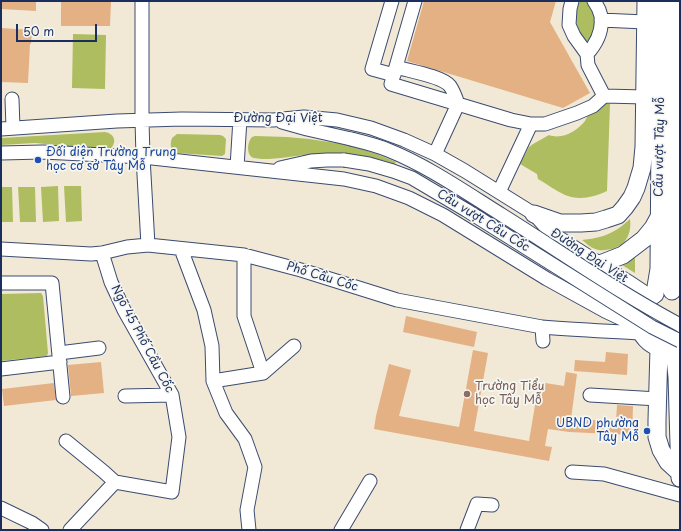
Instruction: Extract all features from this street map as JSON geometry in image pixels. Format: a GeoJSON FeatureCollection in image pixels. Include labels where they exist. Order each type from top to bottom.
{"type":"FeatureCollection","features":[{"type":"Feature","properties":{"kind":"main road"},"geometry":{"type":"LineString","coordinates":[[534,214],[560,223],[596,222],[618,215],[632,197],[642,168],[644,147],[646,1]]}},
{"type":"Feature","properties":{"kind":"main road","name":"Cầu vượt Tây Mỗ"},"geometry":{"type":"LineString","coordinates":[[661,1],[666,191],[671,223],[676,292]]}},
{"type":"Feature","properties":{"kind":"main road","name":"Cầu vượt Tây Mỗ"},"geometry":{"type":"LineString","coordinates":[[666,191],[676,1]]}},
{"type":"Feature","properties":{"kind":"main road"},"geometry":{"type":"LineString","coordinates":[[600,264],[623,255],[644,239],[653,228],[671,223]]}},
{"type":"Feature","properties":{"kind":"main road","name":"Cầu vượt Tây Mỗ"},"geometry":{"type":"LineString","coordinates":[[653,295],[671,223]]}},
{"type":"Feature","properties":{"kind":"main road"},"geometry":{"type":"LineString","coordinates":[[676,292],[664,290],[653,295],[644,302],[638,318],[641,330],[646,340],[652,345],[676,346]]}},
{"type":"Feature","properties":{"kind":"main road"},"geometry":{"type":"LineString","coordinates":[[676,346],[658,398],[658,437],[661,450],[668,462],[680,473]]}},
{"type":"Feature","properties":{"kind":"main road"},"geometry":{"type":"LineString","coordinates":[[676,346],[680,480]]}},
{"type":"Feature","properties":{"kind":"street"},"geometry":{"type":"LineString","coordinates":[[142,1],[142,120],[148,245]]}},
{"type":"Feature","properties":{"kind":"street"},"geometry":{"type":"LineString","coordinates":[[392,1],[372,69],[395,71],[441,79],[449,85],[455,94],[458,104],[435,154]]}},
{"type":"Feature","properties":{"kind":"street"},"geometry":{"type":"LineString","coordinates":[[415,1],[391,84],[511,120],[531,124],[545,124],[577,113],[593,106],[604,96],[645,97]]}},
{"type":"Feature","properties":{"kind":"street"},"geometry":{"type":"LineString","coordinates":[[572,1],[569,25],[574,36],[587,54],[588,64],[604,96]]}},
{"type":"Feature","properties":{"kind":"street"},"geometry":{"type":"LineString","coordinates":[[587,54],[595,45],[601,25],[601,15],[594,1]]}},
{"type":"Feature","properties":{"kind":"street"},"geometry":{"type":"LineString","coordinates":[[601,20],[645,22]]}},
{"type":"Feature","properties":{"kind":"street"},"geometry":{"type":"LineString","coordinates":[[7,128],[12,99]]}},
{"type":"Feature","properties":{"kind":"street","name":"Đường Đại Việt"},"geometry":{"type":"LineString","coordinates":[[7,128],[142,120],[273,120],[304,117],[337,120],[371,128],[404,140],[435,154],[534,214],[550,232],[600,264],[653,295]]}},
{"type":"Feature","properties":{"kind":"street"},"geometry":{"type":"LineString","coordinates":[[237,167],[240,119]]}},
{"type":"Feature","properties":{"kind":"street","name":"Cầu vượt Cầu Cốc"},"geometry":{"type":"LineString","coordinates":[[273,120],[351,139],[388,150],[414,162],[436,174],[653,311],[680,325]]}},
{"type":"Feature","properties":{"kind":"street"},"geometry":{"type":"LineString","coordinates":[[499,192],[531,124]]}},
{"type":"Feature","properties":{"kind":"street"},"geometry":{"type":"LineString","coordinates":[[1,153],[43,152],[143,157],[344,179],[376,186],[409,198],[443,215],[547,279],[641,330]]}},
{"type":"Feature","properties":{"kind":"street","name":"Cầu vượt Cầu Cốc"},"geometry":{"type":"LineString","coordinates":[[268,170],[311,161],[344,160],[369,164],[412,178],[466,210],[652,327],[676,346]]}},
{"type":"Feature","properties":{"kind":"street","name":"Phố Cầu Cốc"},"geometry":{"type":"LineString","coordinates":[[1,249],[90,254],[102,253],[127,247],[148,245],[244,255],[301,270],[396,306],[542,327],[564,329],[641,330]]}},
{"type":"Feature","properties":{"kind":"street"},"geometry":{"type":"LineString","coordinates":[[181,249],[204,310],[212,346],[213,381],[226,413],[245,439],[255,467],[247,510],[249,530]]}},
{"type":"Feature","properties":{"kind":"street","name":"Ngõ 45 Phố Cầu Cốc"},"geometry":{"type":"LineString","coordinates":[[102,253],[111,282],[124,310],[172,395],[179,437],[172,492],[115,482]]}},
{"type":"Feature","properties":{"kind":"street"},"geometry":{"type":"LineString","coordinates":[[244,255],[244,316],[263,373]]}},
{"type":"Feature","properties":{"kind":"street"},"geometry":{"type":"LineString","coordinates":[[1,283],[52,283],[63,396]]}},
{"type":"Feature","properties":{"kind":"street"},"geometry":{"type":"LineString","coordinates":[[542,327],[543,341]]}},
{"type":"Feature","properties":{"kind":"street"},"geometry":{"type":"LineString","coordinates":[[213,381],[263,373],[294,346]]}},
{"type":"Feature","properties":{"kind":"street"},"geometry":{"type":"LineString","coordinates":[[1,369],[99,348]]}},
{"type":"Feature","properties":{"kind":"street"},"geometry":{"type":"LineString","coordinates":[[590,394],[658,398]]}},
{"type":"Feature","properties":{"kind":"street"},"geometry":{"type":"LineString","coordinates":[[125,396],[172,395]]}},
{"type":"Feature","properties":{"kind":"street"},"geometry":{"type":"LineString","coordinates":[[66,441],[115,482],[70,530]]}},
{"type":"Feature","properties":{"kind":"street"},"geometry":{"type":"LineString","coordinates":[[572,472],[604,474],[680,495]]}},
{"type":"Feature","properties":{"kind":"street"},"geometry":{"type":"LineString","coordinates":[[342,530],[370,481]]}},
{"type":"Feature","properties":{"kind":"street"},"geometry":{"type":"LineString","coordinates":[[467,530],[477,504],[492,505]]}},
{"type":"Feature","properties":{"kind":"street"},"geometry":{"type":"LineString","coordinates":[[1,508],[32,523],[42,530]]}},
{"type":"Feature","properties":{"kind":"green space"},"geometry":{"type":"Polygon","coordinates":[[[580,1],[589,1],[594,10],[596,31],[589,42],[580,36],[578,31],[576,18],[580,1]]]}},
{"type":"Feature","properties":{"kind":"green space"},"geometry":{"type":"Polygon","coordinates":[[[73,34],[106,35],[105,89],[72,88],[73,34]]]}},
{"type":"Feature","properties":{"kind":"green space"},"geometry":{"type":"Polygon","coordinates":[[[603,103],[610,104],[607,191],[586,198],[570,197],[558,192],[538,179],[537,174],[520,164],[529,147],[533,144],[549,135],[559,136],[569,134],[578,128],[593,110],[603,103]]]}},
{"type":"Feature","properties":{"kind":"green space"},"geometry":{"type":"Polygon","coordinates":[[[109,133],[114,140],[112,148],[109,150],[35,143],[1,145],[1,138],[109,133]]]}},
{"type":"Feature","properties":{"kind":"green space"},"geometry":{"type":"Polygon","coordinates":[[[177,134],[223,136],[226,139],[225,154],[222,156],[176,153],[172,149],[171,145],[172,138],[177,134]]]}},
{"type":"Feature","properties":{"kind":"green space"},"geometry":{"type":"Polygon","coordinates":[[[255,136],[309,139],[349,145],[396,162],[395,164],[366,157],[336,153],[310,154],[269,159],[254,158],[250,155],[248,145],[250,139],[255,136]]]}},
{"type":"Feature","properties":{"kind":"green space"},"geometry":{"type":"Polygon","coordinates":[[[58,186],[59,221],[43,222],[41,187],[58,186]]]}},
{"type":"Feature","properties":{"kind":"green space"},"geometry":{"type":"Polygon","coordinates":[[[64,186],[81,186],[82,221],[66,222],[64,186]]]}},
{"type":"Feature","properties":{"kind":"green space"},"geometry":{"type":"Polygon","coordinates":[[[1,187],[12,187],[13,222],[1,222],[1,187]]]}},
{"type":"Feature","properties":{"kind":"green space"},"geometry":{"type":"Polygon","coordinates":[[[18,187],[35,187],[36,222],[20,222],[18,187]]]}},
{"type":"Feature","properties":{"kind":"green space"},"geometry":{"type":"Polygon","coordinates":[[[630,219],[627,239],[617,247],[599,250],[582,240],[608,234],[619,228],[630,219]]]}},
{"type":"Feature","properties":{"kind":"green space"},"geometry":{"type":"Polygon","coordinates":[[[635,257],[635,273],[622,265],[622,263],[635,257]]]}},
{"type":"Feature","properties":{"kind":"green space"},"geometry":{"type":"Polygon","coordinates":[[[41,293],[43,296],[47,356],[1,361],[1,294],[41,293]]]}},
{"type":"Feature","properties":{"kind":"building"},"geometry":{"type":"Polygon","coordinates":[[[1,1],[36,1],[36,11],[1,9],[1,1]]]}},
{"type":"Feature","properties":{"kind":"building"},"geometry":{"type":"Polygon","coordinates":[[[61,1],[111,1],[110,26],[61,26],[61,1]]]}},
{"type":"Feature","properties":{"kind":"building"},"geometry":{"type":"Polygon","coordinates":[[[424,1],[556,1],[550,22],[590,93],[563,108],[407,61],[424,1]]]}},
{"type":"Feature","properties":{"kind":"building"},"geometry":{"type":"Polygon","coordinates":[[[1,28],[32,30],[28,83],[1,82],[1,28]]]}},
{"type":"Feature","properties":{"kind":"building"},"geometry":{"type":"Polygon","coordinates":[[[406,316],[477,332],[474,347],[403,332],[406,316]]]}},
{"type":"Feature","properties":{"kind":"building"},"geometry":{"type":"Polygon","coordinates":[[[473,350],[488,353],[474,431],[529,441],[539,382],[564,386],[566,372],[577,374],[571,419],[616,421],[617,405],[633,406],[632,435],[569,432],[548,429],[545,446],[552,447],[549,461],[374,429],[389,364],[411,370],[399,416],[459,427],[473,350]]]}},
{"type":"Feature","properties":{"kind":"building"},"geometry":{"type":"Polygon","coordinates":[[[606,352],[628,354],[627,375],[574,371],[575,360],[605,362],[606,352]]]}},
{"type":"Feature","properties":{"kind":"building"},"geometry":{"type":"Polygon","coordinates":[[[101,362],[104,393],[71,396],[68,365],[101,362]]]}},
{"type":"Feature","properties":{"kind":"building"},"geometry":{"type":"Polygon","coordinates":[[[54,383],[56,400],[4,406],[2,389],[54,383]]]}},
{"type":"Feature","properties":{"kind":"place","name":"Đối diện Trường Trung học cơ sở Tây Mỗ"},"geometry":{"type":"Point","coordinates":[38,160]}},
{"type":"Feature","properties":{"kind":"place","name":"Trường Tiểu học Tây Mỗ"},"geometry":{"type":"Point","coordinates":[467,394]}},
{"type":"Feature","properties":{"kind":"place","name":"UBND phường Tây Mỗ"},"geometry":{"type":"Point","coordinates":[647,431]}}]}
